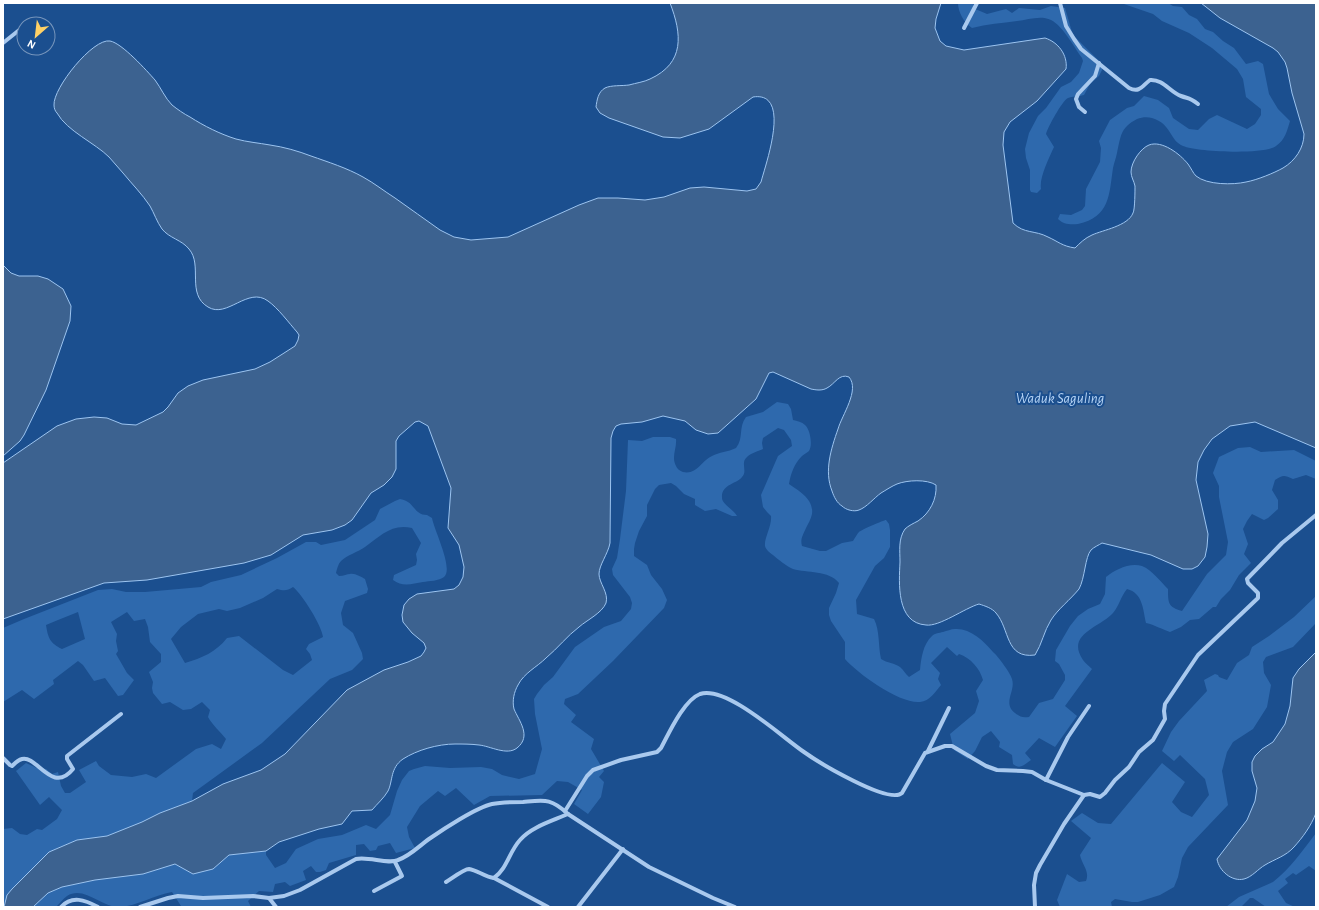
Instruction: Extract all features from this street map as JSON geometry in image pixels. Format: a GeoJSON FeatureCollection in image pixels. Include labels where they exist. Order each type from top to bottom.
{"type":"FeatureCollection","features":[{"type":"Feature","properties":{"kind":"street"},"geometry":{"type":"LineString","coordinates":[[964,28],[976,3]]}},
{"type":"Feature","properties":{"kind":"street"},"geometry":{"type":"LineString","coordinates":[[1060,3],[1066,26],[1081,49],[1099,62],[1111,74],[1133,90],[1141,89],[1150,80],[1155,80],[1180,96],[1190,98],[1198,104]]}},
{"type":"Feature","properties":{"kind":"street"},"geometry":{"type":"LineString","coordinates":[[3,43],[16,33]]}},
{"type":"Feature","properties":{"kind":"street"},"geometry":{"type":"LineString","coordinates":[[1084,112],[1079,107],[1076,99],[1095,76],[1099,62]]}},
{"type":"Feature","properties":{"kind":"street"},"geometry":{"type":"LineString","coordinates":[[928,751],[945,746],[952,746],[986,766],[1005,771],[1032,772],[1046,780],[1084,795],[1090,794],[1100,797],[1103,796],[1115,780],[1129,767],[1139,752],[1150,744],[1166,719],[1164,711],[1166,704],[1198,656],[1258,598],[1258,593],[1248,583],[1247,578],[1282,543],[1316,515]]}},
{"type":"Feature","properties":{"kind":"street"},"geometry":{"type":"LineString","coordinates":[[494,878],[504,868],[515,847],[526,834],[566,812],[587,776],[593,770],[621,760],[656,752],[661,748],[687,705],[698,694],[719,694],[731,700],[765,722],[805,752],[835,770],[881,793],[896,796],[900,796],[923,756],[928,751],[949,708]]}},
{"type":"Feature","properties":{"kind":"street"},"geometry":{"type":"LineString","coordinates":[[1046,780],[1068,737],[1089,706]]}},
{"type":"Feature","properties":{"kind":"street"},"geometry":{"type":"LineString","coordinates":[[3,758],[12,766],[21,759],[26,758],[52,776],[58,777],[66,775],[73,769],[67,759],[67,756],[121,714]]}},
{"type":"Feature","properties":{"kind":"street"},"geometry":{"type":"LineString","coordinates":[[1035,907],[1034,884],[1036,873],[1064,824],[1084,795]]}},
{"type":"Feature","properties":{"kind":"street"},"geometry":{"type":"LineString","coordinates":[[140,907],[178,896],[203,898],[253,896],[270,898],[289,894],[357,859],[366,858],[395,862],[410,854],[429,839],[482,807],[493,804],[547,800],[554,803],[649,867],[735,907]]}},
{"type":"Feature","properties":{"kind":"street"},"geometry":{"type":"LineString","coordinates":[[578,907],[623,849]]}},
{"type":"Feature","properties":{"kind":"street"},"geometry":{"type":"LineString","coordinates":[[374,891],[402,876],[395,862]]}},
{"type":"Feature","properties":{"kind":"street"},"geometry":{"type":"LineString","coordinates":[[446,882],[469,869],[487,877],[494,878],[548,907]]}},
{"type":"Feature","properties":{"kind":"street"},"geometry":{"type":"LineString","coordinates":[[270,898],[276,907]]}},
{"type":"Feature","properties":{"kind":"street"},"geometry":{"type":"LineString","coordinates":[[61,907],[69,900],[87,901],[98,907]]}},
{"type":"Feature","properties":{"kind":"shaded area"},"geometry":{"type":"Polygon","coordinates":[[[958,3],[974,3],[973,8],[987,14],[1006,9],[1012,13],[1019,8],[1040,10],[1051,6],[1065,8],[1072,32],[1075,37],[1104,66],[1099,76],[1090,84],[1084,95],[1071,97],[1065,100],[1052,120],[1046,134],[1054,147],[1041,179],[1041,189],[1037,193],[1031,192],[1030,190],[1030,170],[1025,149],[1029,133],[1038,116],[1046,108],[1061,87],[1071,82],[1079,73],[1083,61],[1082,58],[1060,27],[1051,20],[1034,18],[972,28],[962,17],[958,3]]]}},
{"type":"Feature","properties":{"kind":"shaded area"},"geometry":{"type":"Polygon","coordinates":[[[1121,3],[1168,3],[1173,6],[1182,7],[1189,15],[1197,19],[1205,29],[1213,32],[1234,48],[1246,64],[1258,61],[1263,64],[1269,94],[1278,109],[1290,121],[1284,138],[1276,146],[1259,151],[1231,152],[1202,150],[1183,146],[1175,140],[1163,124],[1158,121],[1149,117],[1137,119],[1131,122],[1122,133],[1113,168],[1109,196],[1102,210],[1089,221],[1078,224],[1067,224],[1058,219],[1060,214],[1071,215],[1082,210],[1085,206],[1086,189],[1100,162],[1101,148],[1099,141],[1110,120],[1127,108],[1134,106],[1144,96],[1158,100],[1169,108],[1173,118],[1189,129],[1198,130],[1209,119],[1217,115],[1247,129],[1255,124],[1261,115],[1261,109],[1246,97],[1243,79],[1237,69],[1212,48],[1189,33],[1162,21],[1153,14],[1121,3]]]}},
{"type":"Feature","properties":{"kind":"shaded area"},"geometry":{"type":"Polygon","coordinates":[[[777,402],[788,404],[791,409],[793,420],[801,422],[807,427],[810,437],[811,445],[809,451],[802,456],[795,465],[789,484],[805,496],[811,504],[812,514],[802,537],[802,546],[820,551],[826,551],[842,543],[853,541],[859,532],[877,523],[886,520],[889,524],[890,547],[884,558],[875,566],[856,600],[857,614],[874,619],[878,633],[881,659],[898,666],[909,677],[920,670],[926,643],[933,635],[954,629],[961,629],[971,633],[998,657],[1007,669],[1013,683],[1009,701],[1011,709],[1023,717],[1029,717],[1039,703],[1053,699],[1065,680],[1065,675],[1059,664],[1055,661],[1056,650],[1070,626],[1078,616],[1088,609],[1100,604],[1105,594],[1106,577],[1122,567],[1132,565],[1142,566],[1153,573],[1168,589],[1168,598],[1171,606],[1182,611],[1207,574],[1226,555],[1228,542],[1219,497],[1219,486],[1213,473],[1219,457],[1238,448],[1250,447],[1261,452],[1294,450],[1316,461],[1316,479],[1306,475],[1293,479],[1284,476],[1275,480],[1272,490],[1278,500],[1278,509],[1264,520],[1252,514],[1243,529],[1248,544],[1244,554],[1251,563],[1239,575],[1230,590],[1221,599],[1216,607],[1213,607],[1199,619],[1190,620],[1181,627],[1170,632],[1146,623],[1139,598],[1132,591],[1127,589],[1113,613],[1081,637],[1078,644],[1083,660],[1092,669],[1065,706],[1077,716],[1055,747],[1039,738],[1025,753],[1031,760],[1018,767],[1013,764],[1012,755],[999,747],[1000,742],[991,731],[982,737],[975,751],[968,759],[954,750],[950,734],[975,713],[979,701],[976,691],[983,680],[980,672],[971,661],[959,654],[957,656],[947,647],[931,663],[940,673],[938,679],[941,685],[927,700],[924,701],[912,701],[902,698],[880,687],[859,672],[845,659],[845,642],[831,621],[829,615],[829,608],[839,583],[830,576],[824,574],[793,569],[766,549],[765,543],[771,516],[763,507],[761,495],[778,456],[792,446],[791,440],[784,430],[778,428],[763,438],[763,449],[751,454],[745,459],[744,475],[727,487],[722,493],[722,498],[726,505],[737,516],[732,516],[716,509],[705,511],[695,505],[695,499],[684,494],[671,483],[659,485],[655,489],[647,505],[647,516],[639,531],[635,543],[634,556],[647,565],[651,575],[662,589],[667,600],[664,608],[613,661],[578,694],[565,699],[564,704],[576,715],[571,722],[594,739],[591,749],[604,771],[599,777],[604,782],[601,797],[588,814],[574,804],[582,790],[568,782],[557,781],[542,795],[490,796],[474,805],[456,788],[445,796],[438,791],[420,806],[407,827],[409,837],[415,848],[396,853],[390,843],[378,846],[376,850],[370,851],[364,844],[356,845],[356,855],[329,863],[326,870],[316,872],[311,866],[303,871],[306,880],[290,886],[285,882],[275,884],[273,892],[259,891],[248,901],[251,907],[180,907],[181,906],[172,892],[159,895],[133,905],[119,907],[106,904],[80,893],[73,893],[67,896],[56,907],[33,907],[48,893],[62,887],[95,880],[143,874],[175,864],[193,874],[213,869],[229,855],[266,851],[266,855],[275,868],[286,863],[296,849],[318,839],[342,835],[366,825],[376,829],[390,815],[397,791],[402,780],[409,771],[425,766],[450,768],[481,767],[492,769],[502,775],[519,779],[535,774],[542,749],[535,714],[534,699],[544,685],[553,677],[575,647],[604,627],[621,621],[631,609],[632,603],[630,597],[613,575],[612,569],[617,558],[626,491],[628,440],[642,441],[653,437],[670,437],[676,439],[674,459],[676,467],[683,472],[692,471],[708,458],[736,448],[740,440],[742,425],[746,417],[763,412],[777,402]]]}},
{"type":"Feature","properties":{"kind":"shaded area"},"geometry":{"type":"Polygon","coordinates":[[[400,499],[405,500],[409,502],[419,513],[432,518],[447,566],[444,577],[437,580],[407,584],[400,584],[393,580],[394,575],[416,565],[416,554],[421,543],[412,528],[398,527],[392,529],[362,549],[343,559],[339,564],[336,573],[339,576],[352,574],[360,576],[365,579],[368,589],[367,593],[345,601],[341,613],[343,625],[353,633],[362,653],[363,659],[352,670],[330,679],[262,743],[193,793],[192,801],[107,836],[77,840],[49,852],[12,889],[3,907],[3,829],[12,828],[20,834],[27,835],[37,829],[42,830],[57,819],[62,810],[49,797],[40,805],[16,771],[26,763],[37,768],[46,769],[52,774],[58,772],[61,786],[65,793],[70,793],[86,782],[79,770],[96,761],[99,766],[111,775],[132,777],[146,774],[156,778],[196,749],[212,744],[221,749],[226,739],[208,717],[210,710],[202,702],[191,709],[183,710],[170,702],[162,704],[153,693],[153,682],[149,672],[161,662],[161,654],[150,642],[148,627],[145,619],[134,621],[127,612],[111,622],[117,634],[116,641],[118,651],[116,654],[127,673],[134,680],[123,695],[118,696],[105,678],[94,681],[83,665],[78,661],[53,680],[54,684],[34,699],[22,690],[3,702],[3,628],[98,590],[112,589],[126,592],[145,592],[201,587],[211,582],[241,575],[306,542],[316,542],[321,545],[345,540],[375,520],[380,509],[400,499]],[[293,587],[285,590],[277,589],[263,598],[240,608],[227,611],[219,609],[198,614],[181,627],[171,639],[185,663],[208,654],[223,643],[227,638],[239,636],[283,670],[293,675],[312,660],[306,649],[309,644],[323,637],[311,610],[293,587]],[[78,612],[46,625],[50,640],[62,649],[85,639],[78,612]]]}},
{"type":"Feature","properties":{"kind":"shaded area"},"geometry":{"type":"Polygon","coordinates":[[[1316,596],[1316,623],[1293,647],[1266,657],[1263,662],[1264,673],[1271,685],[1267,707],[1253,729],[1233,742],[1227,752],[1222,771],[1228,805],[1188,847],[1182,858],[1174,887],[1160,895],[1138,902],[1115,899],[1111,902],[1112,907],[1060,907],[1057,900],[1067,874],[1079,882],[1086,881],[1087,877],[1080,855],[1091,838],[1071,821],[1082,813],[1098,823],[1111,824],[1162,763],[1185,782],[1172,802],[1181,812],[1192,817],[1209,795],[1205,779],[1180,755],[1174,761],[1162,751],[1171,732],[1179,721],[1207,691],[1204,680],[1215,674],[1227,680],[1237,663],[1249,655],[1252,647],[1294,617],[1316,596]]]}},
{"type":"Feature","properties":{"kind":"shaded area"},"geometry":{"type":"Polygon","coordinates":[[[1316,833],[1316,871],[1309,866],[1296,875],[1293,873],[1285,879],[1288,883],[1278,891],[1286,903],[1295,907],[1266,907],[1253,898],[1250,898],[1241,907],[1226,907],[1239,897],[1273,882],[1291,865],[1316,833]]]}},
{"type":"Feature","properties":{"kind":"water","name":"Waduk Saguling"},"geometry":{"type":"Polygon","coordinates":[[[670,3],[941,3],[935,28],[940,41],[946,46],[964,50],[1045,38],[1050,40],[1058,46],[1064,54],[1066,69],[1037,101],[1010,122],[1004,132],[1003,145],[1013,223],[1021,229],[1043,235],[1064,245],[1075,248],[1089,236],[1115,227],[1126,221],[1133,213],[1135,186],[1131,174],[1131,168],[1137,156],[1149,145],[1159,144],[1176,152],[1185,160],[1196,176],[1213,183],[1220,184],[1241,183],[1255,180],[1279,170],[1295,158],[1301,149],[1304,134],[1285,62],[1273,48],[1220,18],[1201,3],[1316,3],[1316,448],[1255,422],[1230,426],[1212,439],[1198,462],[1196,480],[1208,534],[1205,557],[1198,566],[1192,569],[1183,569],[1151,555],[1102,543],[1092,549],[1089,553],[1079,589],[1051,620],[1035,655],[1025,655],[1013,648],[1000,620],[994,611],[986,606],[979,604],[931,625],[916,623],[904,610],[901,601],[899,580],[901,537],[905,529],[922,518],[929,510],[934,500],[936,485],[928,482],[917,481],[897,484],[881,493],[865,507],[857,511],[846,509],[837,502],[830,483],[829,460],[835,437],[851,395],[852,382],[849,377],[842,376],[827,388],[817,390],[811,389],[773,372],[769,373],[756,399],[718,433],[708,434],[696,430],[685,421],[663,416],[642,422],[621,424],[616,426],[611,438],[610,543],[599,571],[599,577],[607,599],[606,603],[598,613],[582,624],[521,681],[515,691],[513,700],[513,706],[523,728],[524,734],[524,739],[517,748],[503,751],[479,745],[455,744],[428,748],[403,759],[396,766],[388,791],[372,810],[352,811],[342,824],[319,829],[279,842],[266,851],[229,855],[213,869],[193,874],[175,864],[143,874],[95,880],[62,887],[48,893],[33,907],[4,907],[7,895],[49,852],[77,840],[107,836],[192,801],[223,784],[261,770],[285,754],[347,690],[384,670],[421,656],[426,648],[424,643],[412,633],[403,622],[402,615],[404,605],[409,599],[417,594],[454,589],[459,585],[463,577],[464,567],[459,545],[448,528],[451,488],[428,426],[419,421],[415,422],[399,436],[396,441],[396,469],[392,477],[384,485],[371,493],[352,520],[345,525],[332,530],[303,535],[271,555],[244,563],[147,580],[104,583],[3,619],[3,463],[57,426],[76,419],[94,417],[107,418],[122,424],[136,425],[163,412],[178,393],[188,386],[203,380],[255,369],[270,362],[295,346],[299,335],[276,308],[268,301],[260,297],[245,299],[223,309],[215,310],[208,307],[201,301],[196,287],[195,263],[189,249],[183,243],[168,235],[162,229],[150,206],[109,157],[67,126],[54,108],[55,97],[67,76],[94,47],[103,42],[110,41],[121,47],[140,64],[155,80],[172,105],[212,130],[236,139],[296,151],[351,171],[371,182],[440,230],[454,237],[471,240],[508,237],[598,198],[645,200],[664,197],[690,188],[704,187],[747,191],[756,189],[761,182],[774,130],[774,116],[771,105],[765,98],[753,97],[709,129],[680,138],[663,137],[609,118],[600,113],[596,107],[599,94],[605,88],[629,85],[648,80],[670,65],[678,47],[678,36],[677,26],[670,3]]]}},
{"type":"Feature","properties":{"kind":"water"},"geometry":{"type":"Polygon","coordinates":[[[3,265],[11,273],[19,276],[38,276],[48,279],[63,289],[71,306],[70,321],[46,390],[24,435],[20,441],[3,456],[3,265]]]}},
{"type":"Feature","properties":{"kind":"water"},"geometry":{"type":"Polygon","coordinates":[[[1316,652],[1316,813],[1306,831],[1291,850],[1265,865],[1247,878],[1235,879],[1227,875],[1220,868],[1217,859],[1247,820],[1255,801],[1257,788],[1252,771],[1252,762],[1255,756],[1262,749],[1273,742],[1285,724],[1290,706],[1293,678],[1299,669],[1316,652]]]}}]}
